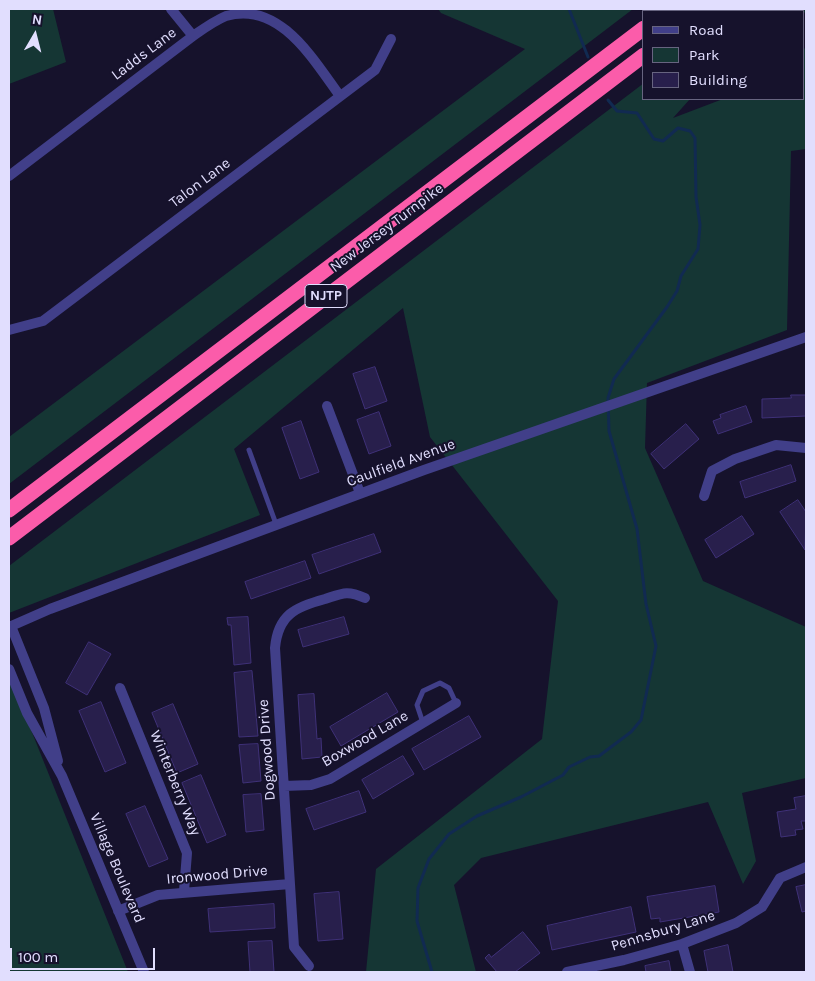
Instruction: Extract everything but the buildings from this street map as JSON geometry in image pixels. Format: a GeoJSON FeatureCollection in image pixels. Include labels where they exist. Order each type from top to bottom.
{"type":"FeatureCollection","features":[{"type":"Feature","properties":{"kind":"highway","name":"New Jersey Turnpike"},"geometry":{"type":"LineString","coordinates":[[9,510],[642,30]]}},
{"type":"Feature","properties":{"kind":"highway","name":"New Jersey Turnpike"},"geometry":{"type":"LineString","coordinates":[[9,538],[642,57]]}},
{"type":"Feature","properties":{"kind":"street"},"geometry":{"type":"LineString","coordinates":[[171,9],[193,36]]}},
{"type":"Feature","properties":{"kind":"street","name":"Ladds Lane"},"geometry":{"type":"LineString","coordinates":[[9,176],[193,36],[226,16],[246,11],[272,17],[292,30],[340,96]]}},
{"type":"Feature","properties":{"kind":"street","name":"Talon Lane"},"geometry":{"type":"LineString","coordinates":[[9,330],[43,321],[375,70],[391,39]]}},
{"type":"Feature","properties":{"kind":"street","name":"Caulfield Avenue"},"geometry":{"type":"LineString","coordinates":[[10,626],[40,612],[360,493],[806,337]]}},
{"type":"Feature","properties":{"kind":"street"},"geometry":{"type":"LineString","coordinates":[[327,406],[360,493]]}},
{"type":"Feature","properties":{"kind":"street"},"geometry":{"type":"LineString","coordinates":[[704,496],[712,471],[735,459],[776,445],[806,448]]}},
{"type":"Feature","properties":{"kind":"street","name":"Dogwood Drive"},"geometry":{"type":"LineString","coordinates":[[309,966],[294,947],[275,648],[276,632],[288,616],[299,606],[349,591],[365,598]]}},
{"type":"Feature","properties":{"kind":"street","name":"Village Boulevard"},"geometry":{"type":"LineString","coordinates":[[10,626],[44,708],[62,776]]}},
{"type":"Feature","properties":{"kind":"street","name":"Village Boulevard"},"geometry":{"type":"LineString","coordinates":[[9,669],[27,713],[62,776],[144,972]]}},
{"type":"Feature","properties":{"kind":"street","name":"Winterberry Way"},"geometry":{"type":"LineString","coordinates":[[120,688],[187,853],[184,891]]}},
{"type":"Feature","properties":{"kind":"street","name":"Boxwood Lane"},"geometry":{"type":"LineString","coordinates":[[284,786],[311,785],[330,779],[456,702]]}},
{"type":"Feature","properties":{"kind":"street","name":"Pennsbury Lane"},"geometry":{"type":"LineString","coordinates":[[573,972],[682,944],[736,923],[762,906],[780,878],[806,867]]}},
{"type":"Feature","properties":{"kind":"street","name":"Ironwood Drive"},"geometry":{"type":"LineString","coordinates":[[118,910],[158,895],[184,891],[290,884]]}},
{"type":"Feature","properties":{"kind":"street"},"geometry":{"type":"LineString","coordinates":[[682,944],[690,972]]}},
{"type":"Feature","properties":{"kind":"lane"},"geometry":{"type":"LineString","coordinates":[[249,450],[276,524]]}},
{"type":"Feature","properties":{"kind":"lane"},"geometry":{"type":"LineString","coordinates":[[423,723],[417,704],[422,691],[440,683],[449,688],[456,702]]}},
{"type":"Feature","properties":{"kind":"green space"},"geometry":{"type":"Polygon","coordinates":[[[9,9],[53,9],[66,62],[9,84],[9,9]]]}},
{"type":"Feature","properties":{"kind":"green space"},"geometry":{"type":"Polygon","coordinates":[[[438,9],[633,9],[9,484],[9,437],[525,49],[441,13],[438,9]]]}},
{"type":"Feature","properties":{"kind":"green space"},"geometry":{"type":"Polygon","coordinates":[[[806,9],[806,11],[805,12],[805,10],[744,10],[806,9]]]}},
{"type":"Feature","properties":{"kind":"green space"},"geometry":{"type":"Polygon","coordinates":[[[805,48],[806,149],[791,151],[787,330],[647,383],[645,448],[703,581],[806,627],[806,778],[742,793],[756,861],[743,884],[708,802],[481,858],[454,885],[476,972],[366,972],[376,869],[542,739],[558,601],[430,437],[403,308],[234,449],[260,515],[9,613],[9,566],[642,85],[642,100],[689,100],[673,118],[720,100],[805,100],[805,48]]]}},
{"type":"Feature","properties":{"kind":"green space"},"geometry":{"type":"Polygon","coordinates":[[[9,675],[128,972],[9,972],[9,675]]]}},
{"type":"Feature","properties":{"kind":"waterway"},"geometry":{"type":"LineString","coordinates":[[569,9],[588,57]]}},
{"type":"Feature","properties":{"kind":"waterway"},"geometry":{"type":"LineString","coordinates":[[432,972],[417,921],[418,888],[429,859],[449,834],[477,816],[521,797],[563,775],[569,767],[590,757],[599,756],[631,732],[641,720],[656,646],[646,604],[637,529],[609,431],[608,398],[614,379],[667,307],[677,291],[681,276],[698,249],[700,225],[696,197],[695,138],[690,131],[678,128],[663,141],[654,139],[637,113],[617,111],[608,100]]}}]}
